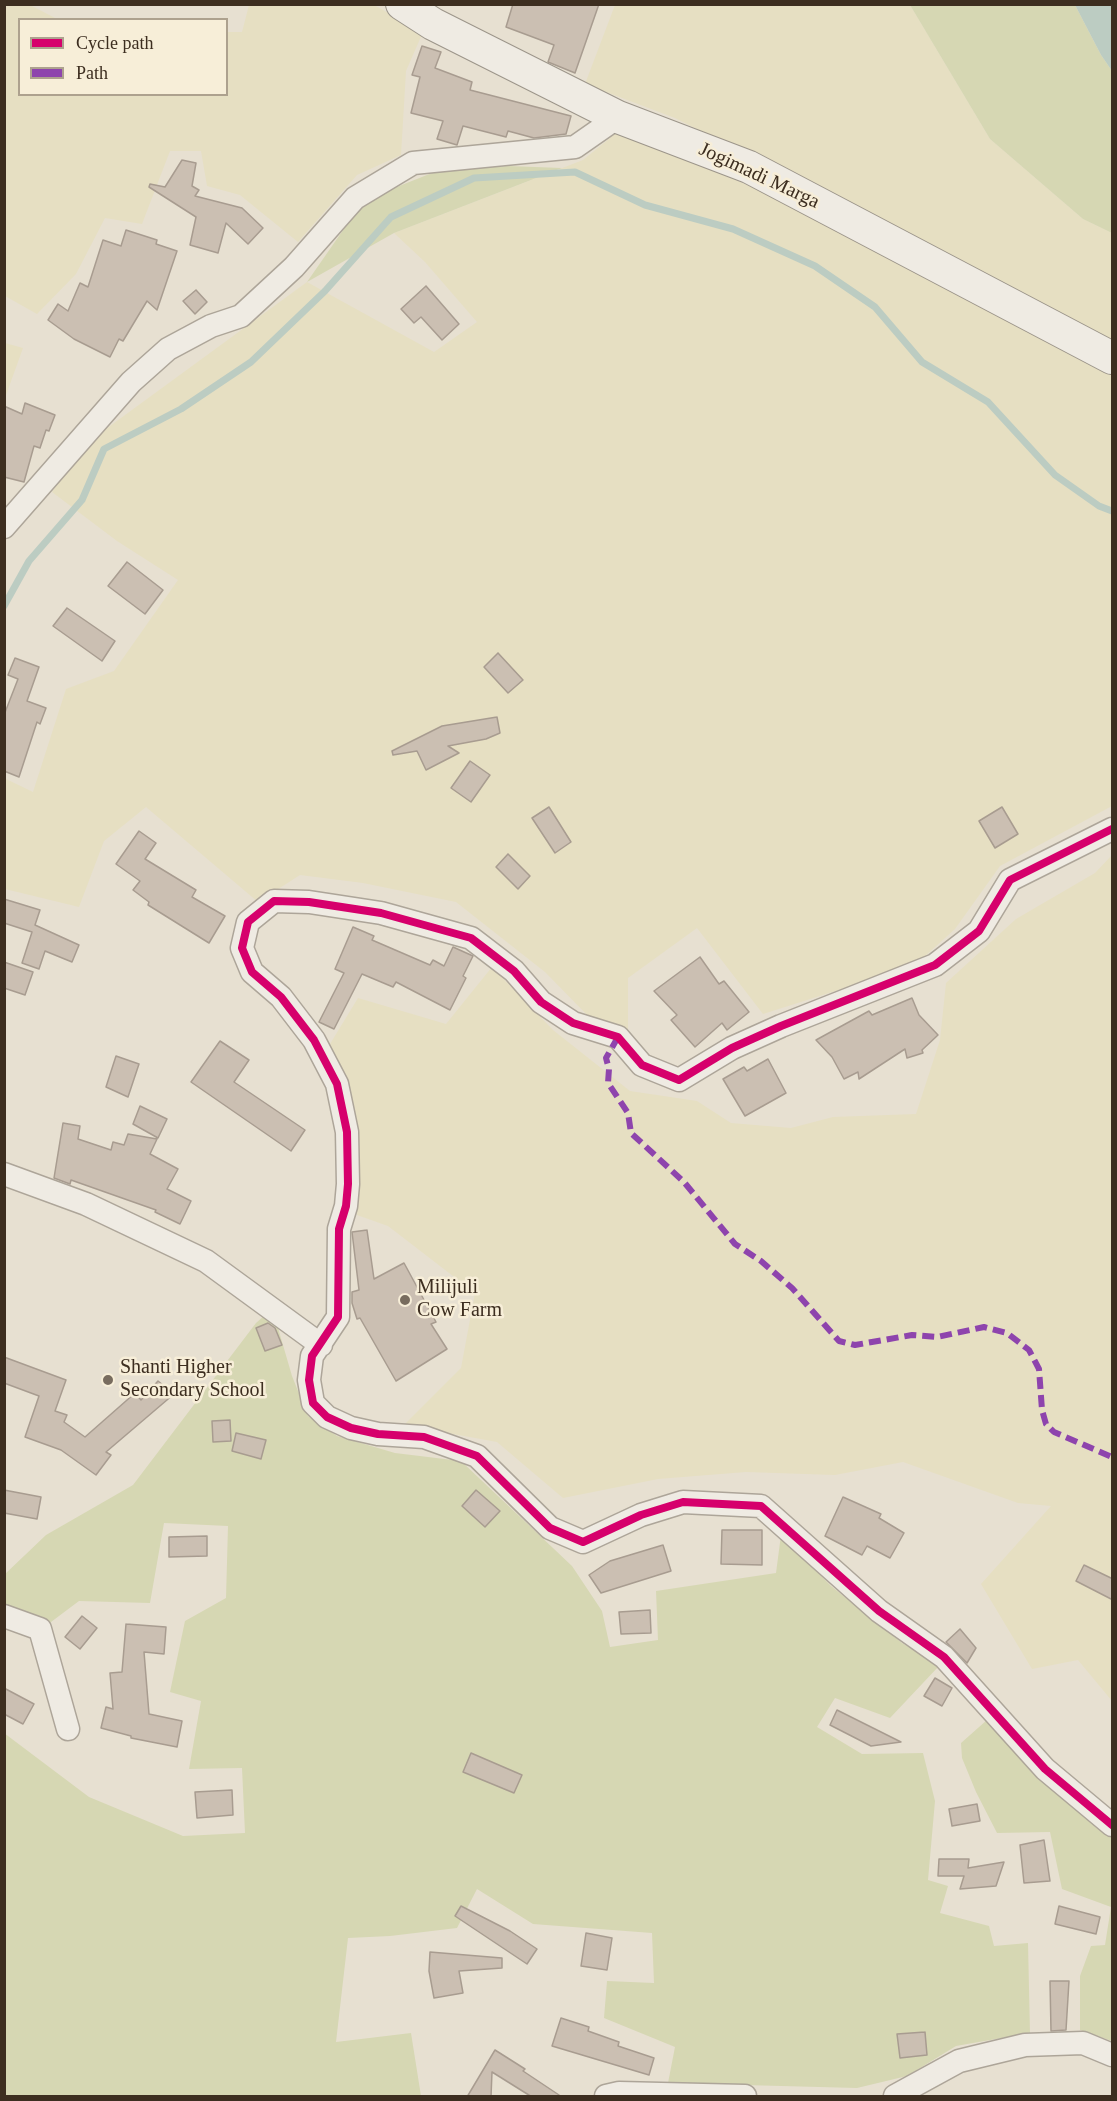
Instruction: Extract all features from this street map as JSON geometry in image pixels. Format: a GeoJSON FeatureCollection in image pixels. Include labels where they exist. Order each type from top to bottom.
{"type":"FeatureCollection","features":[{"type":"Feature","properties":{"kind":"main road","name":"Jogimadi Marga"},"geometry":{"type":"LineString","coordinates":[[402,4],[433,24],[618,117],[750,167],[1113,358]]}},
{"type":"Feature","properties":{"kind":"street"},"geometry":{"type":"LineString","coordinates":[[4,527],[131,382],[168,349],[211,326],[241,315],[294,267],[355,198],[413,163],[574,147],[618,117]]}},
{"type":"Feature","properties":{"kind":"street"},"geometry":{"type":"LineString","coordinates":[[1113,829],[1010,880],[979,931],[935,965],[781,1026],[732,1048],[679,1080],[642,1065],[618,1037],[573,1023],[541,1002],[514,971],[471,938],[381,914],[309,902],[274,902],[248,922],[242,948],[252,972],[281,997],[314,1040],[337,1084],[347,1132],[348,1184],[346,1206],[339,1229],[338,1317],[312,1356],[309,1380],[313,1403],[327,1417],[351,1428],[378,1434],[424,1437],[477,1456],[550,1528],[583,1542],[641,1515],[683,1502],[761,1506],[879,1611],[944,1657],[1045,1769],[1113,1825]]}},
{"type":"Feature","properties":{"kind":"street"},"geometry":{"type":"LineString","coordinates":[[4,1174],[86,1204],[206,1261],[321,1345]]}},
{"type":"Feature","properties":{"kind":"street"},"geometry":{"type":"LineString","coordinates":[[4,1616],[40,1629],[68,1729]]}},
{"type":"Feature","properties":{"kind":"street"},"geometry":{"type":"LineString","coordinates":[[895,2097],[959,2061],[1025,2045],[1083,2043],[1113,2055]]}},
{"type":"Feature","properties":{"kind":"street"},"geometry":{"type":"LineString","coordinates":[[606,2097],[619,2092],[744,2097]]}},
{"type":"Feature","properties":{"kind":"shaded area"},"geometry":{"type":"Polygon","coordinates":[[[5,5],[30,5],[55,18],[18,18],[18,96],[228,96],[228,32],[242,32],[249,5],[374,5],[423,32],[406,71],[401,155],[357,175],[298,242],[240,195],[207,186],[201,151],[170,151],[142,224],[105,218],[76,274],[37,314],[5,296],[5,5]]]}},
{"type":"Feature","properties":{"kind":"shaded area"},"geometry":{"type":"Polygon","coordinates":[[[615,5],[910,5],[990,139],[1083,219],[1112,233],[1112,340],[675,118],[585,84],[615,5]]]}},
{"type":"Feature","properties":{"kind":"shaded area"},"geometry":{"type":"Polygon","coordinates":[[[1075,5],[1112,5],[1112,71],[1101,55],[1075,5]]]}},
{"type":"Feature","properties":{"kind":"shaded area"},"geometry":{"type":"Polygon","coordinates":[[[620,130],[768,194],[1112,376],[1112,806],[1000,866],[955,929],[914,966],[763,1014],[697,928],[628,978],[628,1029],[591,1019],[545,972],[456,902],[363,883],[300,875],[258,902],[146,807],[104,841],[79,907],[5,889],[4,778],[33,792],[66,689],[114,671],[178,580],[117,541],[52,492],[84,445],[307,282],[434,352],[477,322],[425,262],[394,233],[583,160],[620,130]]]}},
{"type":"Feature","properties":{"kind":"shaded area"},"geometry":{"type":"Polygon","coordinates":[[[4,343],[23,348],[5,398],[4,343]]]}},
{"type":"Feature","properties":{"kind":"shaded area"},"geometry":{"type":"Polygon","coordinates":[[[1112,855],[1112,1701],[1078,1660],[1032,1669],[981,1584],[1051,1506],[1018,1503],[903,1462],[835,1475],[746,1472],[658,1479],[563,1498],[497,1442],[404,1425],[461,1368],[475,1293],[388,1226],[357,1215],[357,1137],[343,1078],[330,1044],[358,998],[446,1024],[492,967],[553,1030],[630,1091],[697,1101],[731,1123],[791,1128],[833,1117],[916,1114],[940,1040],[946,983],[1016,919],[1095,873],[1112,855]]]}},
{"type":"Feature","properties":{"kind":"green space"},"geometry":{"type":"Polygon","coordinates":[[[910,5],[1075,5],[1112,71],[1112,233],[1083,219],[990,139],[910,5]]]}},
{"type":"Feature","properties":{"kind":"green space"},"geometry":{"type":"Polygon","coordinates":[[[508,166],[562,168],[394,233],[307,282],[364,200],[437,171],[508,166]]]}},
{"type":"Feature","properties":{"kind":"green space"},"geometry":{"type":"Polygon","coordinates":[[[265,1315],[276,1321],[292,1376],[308,1416],[337,1436],[395,1453],[461,1461],[572,1566],[602,1611],[610,1647],[658,1640],[656,1591],[776,1573],[781,1535],[831,1586],[902,1643],[939,1666],[890,1718],[835,1698],[817,1727],[862,1754],[923,1753],[935,1801],[928,1880],[948,1886],[940,1913],[989,1926],[994,1946],[1028,1943],[1030,2033],[956,2046],[907,2076],[857,2088],[668,2083],[675,2047],[604,2018],[607,1981],[654,1983],[652,1933],[533,1924],[477,1889],[457,1928],[390,1936],[348,1938],[336,2042],[411,2033],[421,2096],[5,2096],[4,1733],[89,1797],[183,1836],[245,1833],[242,1768],[189,1769],[201,1701],[170,1692],[185,1621],[226,1598],[228,1526],[164,1523],[150,1603],[79,1601],[35,1634],[5,1610],[4,1575],[46,1535],[133,1485],[256,1323],[265,1315]]]}},
{"type":"Feature","properties":{"kind":"green space"},"geometry":{"type":"Polygon","coordinates":[[[987,1720],[1059,1793],[1112,1836],[1112,2041],[1080,2030],[1080,1976],[1091,1946],[1105,1945],[1111,1907],[1062,1889],[1050,1832],[997,1833],[962,1758],[961,1743],[987,1720]]]}},
{"type":"Feature","properties":{"kind":"building"},"geometry":{"type":"Polygon","coordinates":[[[513,4],[599,4],[575,73],[548,62],[554,45],[506,27],[513,4]]]}},
{"type":"Feature","properties":{"kind":"building"},"geometry":{"type":"Polygon","coordinates":[[[422,46],[441,52],[435,68],[472,82],[470,90],[571,116],[566,134],[534,138],[508,131],[506,137],[463,126],[457,145],[437,139],[443,121],[411,113],[420,77],[412,75],[422,46]]]}},
{"type":"Feature","properties":{"kind":"building"},"geometry":{"type":"Polygon","coordinates":[[[182,160],[196,163],[192,186],[199,190],[195,196],[242,208],[263,228],[248,244],[226,223],[218,253],[190,245],[196,217],[149,187],[150,184],[165,187],[182,160]]]}},
{"type":"Feature","properties":{"kind":"building"},"geometry":{"type":"Polygon","coordinates":[[[126,230],[157,240],[156,244],[177,251],[157,310],[147,301],[123,341],[119,339],[110,357],[74,339],[48,320],[58,304],[68,311],[80,283],[88,287],[103,240],[121,246],[126,230]]]}},
{"type":"Feature","properties":{"kind":"building"},"geometry":{"type":"Polygon","coordinates":[[[426,286],[459,324],[442,340],[421,317],[414,323],[401,309],[426,286]]]}},
{"type":"Feature","properties":{"kind":"building"},"geometry":{"type":"Polygon","coordinates":[[[196,290],[207,302],[195,314],[183,301],[196,290]]]}},
{"type":"Feature","properties":{"kind":"building"},"geometry":{"type":"Polygon","coordinates":[[[25,403],[55,415],[49,431],[46,430],[40,448],[34,446],[24,482],[4,477],[4,406],[22,414],[25,403]]]}},
{"type":"Feature","properties":{"kind":"building"},"geometry":{"type":"Polygon","coordinates":[[[127,562],[163,590],[145,614],[108,586],[127,562]]]}},
{"type":"Feature","properties":{"kind":"building"},"geometry":{"type":"Polygon","coordinates":[[[67,608],[115,641],[102,661],[53,626],[67,608]]]}},
{"type":"Feature","properties":{"kind":"building"},"geometry":{"type":"Polygon","coordinates":[[[498,653],[523,680],[508,693],[484,667],[498,653]]]}},
{"type":"Feature","properties":{"kind":"building"},"geometry":{"type":"Polygon","coordinates":[[[15,658],[39,667],[27,701],[46,708],[40,724],[37,722],[19,777],[4,771],[4,715],[18,679],[8,675],[15,658]]]}},
{"type":"Feature","properties":{"kind":"building"},"geometry":{"type":"Polygon","coordinates":[[[497,717],[500,733],[486,739],[448,746],[459,753],[426,770],[417,751],[393,755],[392,751],[442,726],[497,717]]]}},
{"type":"Feature","properties":{"kind":"building"},"geometry":{"type":"Polygon","coordinates":[[[470,761],[490,775],[471,802],[451,788],[470,761]]]}},
{"type":"Feature","properties":{"kind":"building"},"geometry":{"type":"Polygon","coordinates":[[[549,807],[571,842],[555,853],[532,818],[549,807]]]}},
{"type":"Feature","properties":{"kind":"building"},"geometry":{"type":"Polygon","coordinates":[[[1002,807],[1018,834],[995,848],[979,821],[1002,807]]]}},
{"type":"Feature","properties":{"kind":"building"},"geometry":{"type":"Polygon","coordinates":[[[139,831],[156,843],[145,859],[196,890],[192,897],[225,916],[209,943],[148,905],[149,902],[133,890],[140,881],[116,864],[139,831]]]}},
{"type":"Feature","properties":{"kind":"building"},"geometry":{"type":"Polygon","coordinates":[[[508,854],[530,876],[518,889],[496,867],[508,854]]]}},
{"type":"Feature","properties":{"kind":"building"},"geometry":{"type":"Polygon","coordinates":[[[4,899],[40,910],[35,925],[79,945],[72,962],[45,951],[39,969],[22,963],[32,932],[4,923],[4,899]]]}},
{"type":"Feature","properties":{"kind":"building"},"geometry":{"type":"Polygon","coordinates":[[[353,927],[374,936],[372,940],[430,965],[433,960],[444,966],[453,947],[473,956],[463,976],[466,978],[450,1010],[396,982],[393,987],[362,974],[334,1029],[319,1022],[344,973],[335,969],[353,927]]]}},
{"type":"Feature","properties":{"kind":"building"},"geometry":{"type":"Polygon","coordinates":[[[700,957],[719,984],[724,981],[749,1012],[727,1030],[722,1023],[695,1047],[671,1020],[677,1015],[654,991],[700,957]]]}},
{"type":"Feature","properties":{"kind":"building"},"geometry":{"type":"Polygon","coordinates":[[[4,962],[33,972],[25,995],[4,988],[4,962]]]}},
{"type":"Feature","properties":{"kind":"building"},"geometry":{"type":"Polygon","coordinates":[[[912,998],[919,1015],[938,1035],[922,1050],[923,1053],[907,1058],[905,1049],[859,1079],[858,1072],[844,1079],[832,1057],[816,1040],[869,1011],[872,1015],[912,998]]]}},
{"type":"Feature","properties":{"kind":"building"},"geometry":{"type":"Polygon","coordinates":[[[220,1041],[249,1060],[234,1082],[305,1130],[291,1151],[191,1082],[220,1041]]]}},
{"type":"Feature","properties":{"kind":"building"},"geometry":{"type":"Polygon","coordinates":[[[116,1056],[139,1064],[128,1097],[106,1087],[116,1056]]]}},
{"type":"Feature","properties":{"kind":"building"},"geometry":{"type":"Polygon","coordinates":[[[768,1059],[786,1093],[745,1116],[723,1079],[744,1067],[747,1071],[768,1059]]]}},
{"type":"Feature","properties":{"kind":"building"},"geometry":{"type":"Polygon","coordinates":[[[140,1106],[167,1119],[158,1138],[133,1124],[140,1106]]]}},
{"type":"Feature","properties":{"kind":"building"},"geometry":{"type":"Polygon","coordinates":[[[63,1123],[80,1126],[78,1139],[111,1150],[113,1142],[124,1145],[128,1134],[157,1139],[150,1154],[178,1169],[167,1189],[191,1201],[180,1224],[155,1212],[156,1210],[71,1180],[70,1184],[54,1178],[63,1123]]]}},
{"type":"Feature","properties":{"kind":"building"},"geometry":{"type":"Polygon","coordinates":[[[367,1230],[374,1279],[404,1263],[436,1322],[431,1324],[447,1349],[396,1381],[360,1318],[357,1319],[352,1303],[352,1292],[359,1290],[352,1232],[367,1230]]]}},
{"type":"Feature","properties":{"kind":"building"},"geometry":{"type":"Polygon","coordinates":[[[268,1323],[275,1328],[282,1345],[265,1351],[256,1328],[268,1323]]]}},
{"type":"Feature","properties":{"kind":"building"},"geometry":{"type":"Polygon","coordinates":[[[4,1357],[66,1380],[55,1411],[67,1415],[64,1422],[85,1437],[135,1393],[141,1400],[158,1381],[174,1394],[106,1452],[111,1455],[96,1475],[61,1450],[25,1437],[39,1396],[4,1383],[4,1357]]]}},
{"type":"Feature","properties":{"kind":"building"},"geometry":{"type":"Polygon","coordinates":[[[230,1420],[231,1441],[213,1442],[212,1421],[230,1420]]]}},
{"type":"Feature","properties":{"kind":"building"},"geometry":{"type":"Polygon","coordinates":[[[236,1433],[266,1440],[261,1459],[232,1451],[236,1433]]]}},
{"type":"Feature","properties":{"kind":"building"},"geometry":{"type":"Polygon","coordinates":[[[4,1490],[41,1497],[37,1519],[4,1513],[4,1490]]]}},
{"type":"Feature","properties":{"kind":"building"},"geometry":{"type":"Polygon","coordinates":[[[476,1490],[500,1511],[485,1527],[462,1506],[476,1490]]]}},
{"type":"Feature","properties":{"kind":"building"},"geometry":{"type":"Polygon","coordinates":[[[843,1497],[881,1514],[879,1518],[904,1533],[890,1558],[867,1546],[862,1555],[825,1536],[843,1497]]]}},
{"type":"Feature","properties":{"kind":"building"},"geometry":{"type":"Polygon","coordinates":[[[722,1530],[762,1530],[762,1565],[721,1564],[722,1530]]]}},
{"type":"Feature","properties":{"kind":"building"},"geometry":{"type":"Polygon","coordinates":[[[207,1536],[207,1556],[169,1557],[169,1537],[207,1536]]]}},
{"type":"Feature","properties":{"kind":"building"},"geometry":{"type":"Polygon","coordinates":[[[663,1545],[671,1571],[601,1593],[589,1575],[610,1561],[663,1545]]]}},
{"type":"Feature","properties":{"kind":"building"},"geometry":{"type":"Polygon","coordinates":[[[1084,1565],[1113,1579],[1113,1600],[1076,1581],[1084,1565]]]}},
{"type":"Feature","properties":{"kind":"building"},"geometry":{"type":"Polygon","coordinates":[[[650,1610],[651,1633],[621,1634],[619,1612],[650,1610]]]}},
{"type":"Feature","properties":{"kind":"building"},"geometry":{"type":"Polygon","coordinates":[[[82,1616],[97,1628],[80,1649],[65,1637],[82,1616]]]}},
{"type":"Feature","properties":{"kind":"building"},"geometry":{"type":"Polygon","coordinates":[[[126,1624],[166,1627],[164,1654],[144,1652],[149,1714],[182,1721],[177,1747],[131,1738],[131,1736],[101,1728],[106,1707],[113,1709],[110,1673],[122,1672],[126,1624]]]}},
{"type":"Feature","properties":{"kind":"building"},"geometry":{"type":"Polygon","coordinates":[[[960,1629],[976,1648],[967,1663],[946,1642],[960,1629]]]}},
{"type":"Feature","properties":{"kind":"building"},"geometry":{"type":"Polygon","coordinates":[[[935,1678],[952,1688],[942,1706],[924,1696],[935,1678]]]}},
{"type":"Feature","properties":{"kind":"building"},"geometry":{"type":"Polygon","coordinates":[[[4,1688],[34,1704],[23,1724],[4,1714],[4,1688]]]}},
{"type":"Feature","properties":{"kind":"building"},"geometry":{"type":"Polygon","coordinates":[[[837,1710],[901,1742],[871,1746],[830,1725],[837,1710]]]}},
{"type":"Feature","properties":{"kind":"building"},"geometry":{"type":"Polygon","coordinates":[[[471,1753],[522,1775],[514,1793],[463,1772],[471,1753]]]}},
{"type":"Feature","properties":{"kind":"building"},"geometry":{"type":"Polygon","coordinates":[[[232,1790],[233,1815],[197,1818],[195,1792],[232,1790]]]}},
{"type":"Feature","properties":{"kind":"building"},"geometry":{"type":"Polygon","coordinates":[[[977,1804],[980,1821],[952,1826],[949,1809],[977,1804]]]}},
{"type":"Feature","properties":{"kind":"building"},"geometry":{"type":"Polygon","coordinates":[[[1044,1840],[1050,1881],[1024,1883],[1020,1845],[1044,1840]]]}},
{"type":"Feature","properties":{"kind":"building"},"geometry":{"type":"Polygon","coordinates":[[[939,1859],[969,1859],[968,1868],[1004,1862],[996,1886],[960,1889],[964,1876],[938,1876],[939,1859]]]}},
{"type":"Feature","properties":{"kind":"building"},"geometry":{"type":"Polygon","coordinates":[[[461,1906],[510,1931],[537,1949],[527,1964],[455,1916],[461,1906]]]}},
{"type":"Feature","properties":{"kind":"building"},"geometry":{"type":"Polygon","coordinates":[[[1059,1906],[1100,1917],[1096,1934],[1055,1924],[1059,1906]]]}},
{"type":"Feature","properties":{"kind":"building"},"geometry":{"type":"Polygon","coordinates":[[[586,1933],[612,1938],[607,1970],[581,1966],[586,1933]]]}},
{"type":"Feature","properties":{"kind":"building"},"geometry":{"type":"Polygon","coordinates":[[[430,1952],[502,1958],[502,1968],[459,1971],[463,1993],[434,1998],[429,1971],[430,1952]]]}},
{"type":"Feature","properties":{"kind":"building"},"geometry":{"type":"Polygon","coordinates":[[[1050,1981],[1069,1981],[1066,2030],[1051,2031],[1050,1981]]]}},
{"type":"Feature","properties":{"kind":"building"},"geometry":{"type":"Polygon","coordinates":[[[561,2018],[589,2027],[588,2031],[619,2042],[618,2046],[654,2058],[649,2075],[552,2046],[561,2018]]]}},
{"type":"Feature","properties":{"kind":"building"},"geometry":{"type":"Polygon","coordinates":[[[925,2032],[927,2055],[900,2058],[897,2034],[925,2032]]]}},
{"type":"Feature","properties":{"kind":"building"},"geometry":{"type":"Polygon","coordinates":[[[495,2050],[562,2097],[532,2097],[492,2072],[491,2097],[467,2097],[495,2050]]]}},
{"type":"Feature","properties":{"kind":"waterway"},"geometry":{"type":"LineString","coordinates":[[4,606],[29,561],[82,500],[104,449],[181,409],[251,362],[325,291],[391,217],[474,178],[575,172],[645,205],[733,229],[815,266],[875,307],[922,362],[988,402],[1055,475],[1099,506],[1112,511]]}},
{"type":"Feature","properties":{"kind":"marked path"},"geometry":{"type":"LineString","coordinates":[[618,1037],[606,1058],[609,1069],[608,1083],[628,1113],[631,1133],[684,1182],[735,1244],[761,1261],[792,1288],[839,1341],[855,1345],[912,1335],[937,1337],[984,1327],[1007,1333],[1029,1350],[1039,1369],[1042,1410],[1046,1424],[1054,1432],[1112,1457]]}},
{"type":"Feature","properties":{"kind":"cycle path"},"geometry":{"type":"LineString","coordinates":[[1112,829],[1010,880],[979,931],[935,965],[781,1026],[732,1048],[679,1080],[642,1065],[618,1037],[573,1023],[541,1002],[514,971],[471,938],[381,913],[309,902],[274,901],[248,922],[242,948],[252,972],[281,997],[314,1040],[337,1084],[347,1132],[348,1184],[346,1206],[339,1229],[338,1317],[312,1356],[309,1380],[313,1403],[327,1417],[351,1428],[378,1434],[424,1437],[477,1456],[550,1528],[583,1542],[641,1515],[683,1502],[761,1506],[879,1611],[944,1657],[1045,1769],[1112,1825]]}},
{"type":"Feature","properties":{"kind":"place","name":"Milijuli Cow Farm"},"geometry":{"type":"Point","coordinates":[405,1300]}},
{"type":"Feature","properties":{"kind":"place","name":"Shanti Higher Secondary School"},"geometry":{"type":"Point","coordinates":[108,1380]}}]}
